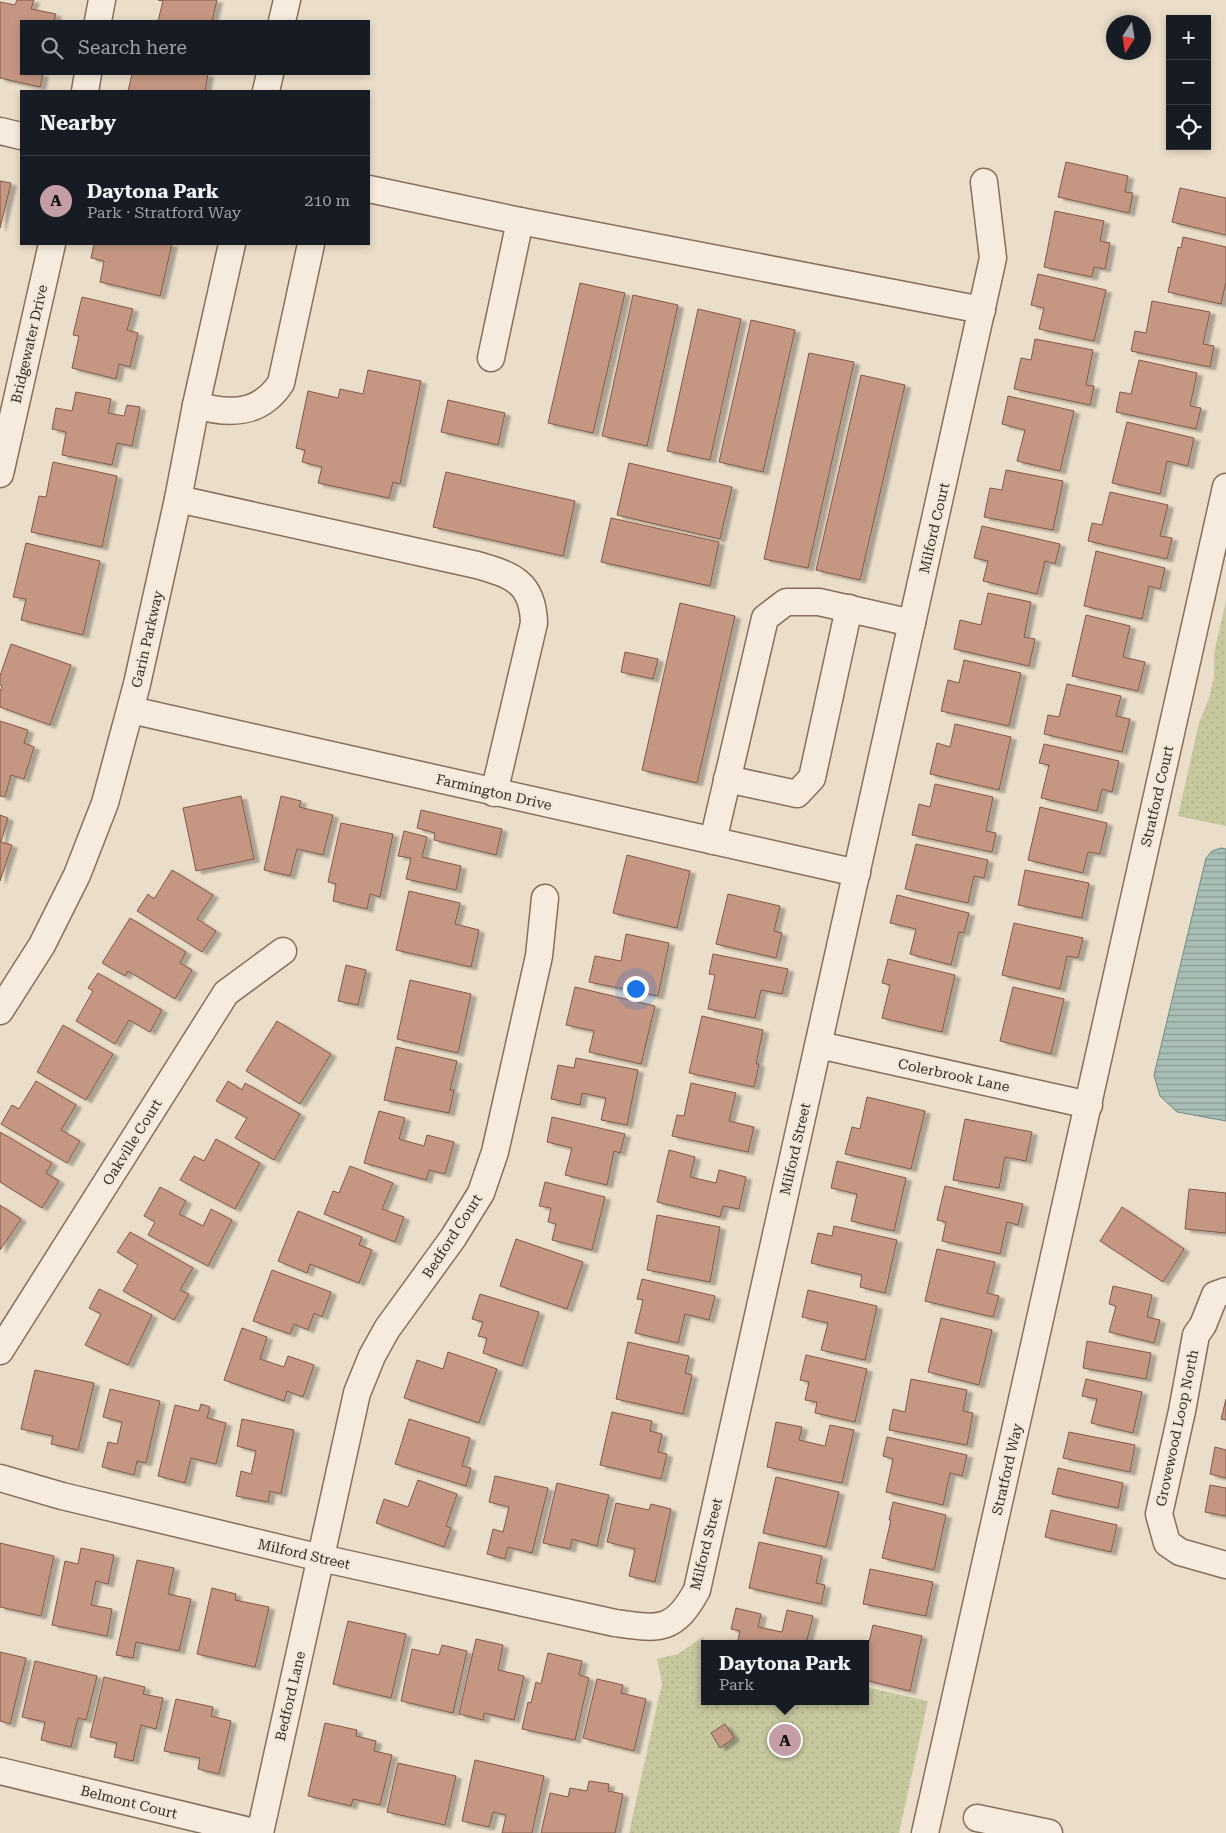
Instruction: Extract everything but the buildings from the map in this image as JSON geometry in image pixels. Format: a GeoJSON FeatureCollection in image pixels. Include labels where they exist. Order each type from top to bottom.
{"type":"FeatureCollection","features":[{"type":"Feature","properties":{"kind":"street"},"geometry":{"type":"LineString","coordinates":[[98,20],[102,0]]}},
{"type":"Feature","properties":{"kind":"street"},"geometry":{"type":"LineString","coordinates":[[282,20],[287,0]]}},
{"type":"Feature","properties":{"kind":"street"},"geometry":{"type":"LineString","coordinates":[[84,90],[88,75]]}},
{"type":"Feature","properties":{"kind":"street"},"geometry":{"type":"LineString","coordinates":[[266,90],[270,75]]}},
{"type":"Feature","properties":{"kind":"street"},"geometry":{"type":"LineString","coordinates":[[0,131],[20,136]]}},
{"type":"Feature","properties":{"kind":"street","name":"Milford Court"},"geometry":{"type":"LineString","coordinates":[[857,873],[993,258],[984,182]]}},
{"type":"Feature","properties":{"kind":"street"},"geometry":{"type":"LineString","coordinates":[[370,189],[520,221],[982,310]]}},
{"type":"Feature","properties":{"kind":"street"},"geometry":{"type":"LineString","coordinates":[[491,358],[520,221]]}},
{"type":"Feature","properties":{"kind":"street","name":"Bridgewater Drive"},"geometry":{"type":"LineString","coordinates":[[0,474],[5,429],[52,245]]}},
{"type":"Feature","properties":{"kind":"street","name":"Garin Parkway"},"geometry":{"type":"LineString","coordinates":[[0,1012],[42,945],[77,875],[105,803],[131,710],[232,245]]}},
{"type":"Feature","properties":{"kind":"street"},"geometry":{"type":"LineString","coordinates":[[196,405],[213,410],[234,412],[250,408],[274,394],[281,383],[311,245]]}},
{"type":"Feature","properties":{"kind":"street","name":"Stratford Court"},"geometry":{"type":"LineString","coordinates":[[1089,1105],[1226,487]]}},
{"type":"Feature","properties":{"kind":"street"},"geometry":{"type":"LineString","coordinates":[[178,500],[477,565],[510,576],[519,582],[531,600],[534,623],[494,792]]}},
{"type":"Feature","properties":{"kind":"street"},"geometry":{"type":"LineString","coordinates":[[712,841],[765,618],[786,602],[819,602],[912,623]]}},
{"type":"Feature","properties":{"kind":"street"},"geometry":{"type":"LineString","coordinates":[[727,779],[797,794],[812,778],[849,608]]}},
{"type":"Feature","properties":{"kind":"street","name":"Farmington Drive"},"geometry":{"type":"LineString","coordinates":[[131,710],[857,873]]}},
{"type":"Feature","properties":{"kind":"street","name":"Milford Street"},"geometry":{"type":"LineString","coordinates":[[0,1478],[62,1496],[321,1558],[623,1624],[648,1628],[670,1624],[687,1609],[697,1590],[857,873]]}},
{"type":"Feature","properties":{"kind":"street","name":"Bedford Court"},"geometry":{"type":"LineString","coordinates":[[321,1558],[357,1393],[372,1356],[387,1329],[454,1238],[481,1193],[495,1152],[539,956],[546,898]]}},
{"type":"Feature","properties":{"kind":"street","name":"Oakville Court"},"geometry":{"type":"LineString","coordinates":[[0,1351],[226,993],[283,951]]}},
{"type":"Feature","properties":{"kind":"street","name":"Colerbrook Lane"},"geometry":{"type":"LineString","coordinates":[[818,1045],[1089,1105]]}},
{"type":"Feature","properties":{"kind":"street","name":"Stratford Way"},"geometry":{"type":"LineString","coordinates":[[925,1833],[1089,1105]]}},
{"type":"Feature","properties":{"kind":"street","name":"Grovewood Loop North"},"geometry":{"type":"LineString","coordinates":[[1226,1291],[1215,1295],[1203,1325],[1196,1334],[1159,1514],[1167,1543],[1180,1552],[1226,1565]]}},
{"type":"Feature","properties":{"kind":"street","name":"Bedford Lane"},"geometry":{"type":"LineString","coordinates":[[259,1833],[321,1558]]}},
{"type":"Feature","properties":{"kind":"street","name":"Belmont Court"},"geometry":{"type":"LineString","coordinates":[[0,1771],[259,1833]]}},
{"type":"Feature","properties":{"kind":"street"},"geometry":{"type":"LineString","coordinates":[[977,1818],[1049,1833]]}},
{"type":"Feature","properties":{"kind":"green space"},"geometry":{"type":"Polygon","coordinates":[[[1226,601],[1226,826],[1178,816],[1199,723],[1209,698],[1214,676],[1214,653],[1226,601]]]}},
{"type":"Feature","properties":{"kind":"green space"},"geometry":{"type":"Polygon","coordinates":[[[703,1637],[705,1640],[701,1640],[701,1705],[869,1705],[869,1688],[928,1701],[899,1833],[629,1833],[662,1683],[657,1659],[678,1654],[703,1637]]]}},
{"type":"Feature","properties":{"kind":"shaded area"},"geometry":{"type":"Polygon","coordinates":[[[1221,848],[1226,849],[1226,1121],[1177,1112],[1160,1096],[1154,1075],[1206,858],[1212,851],[1221,848]]]}},
{"type":"Feature","properties":{"kind":"place","name":"Daytona Park"},"geometry":{"type":"Point","coordinates":[785,1740]}}]}
